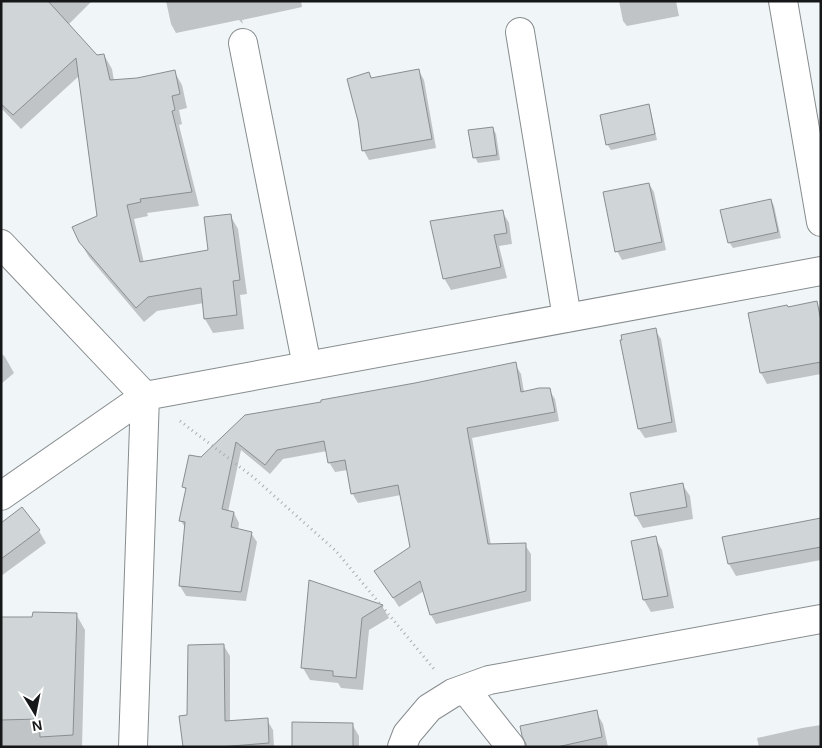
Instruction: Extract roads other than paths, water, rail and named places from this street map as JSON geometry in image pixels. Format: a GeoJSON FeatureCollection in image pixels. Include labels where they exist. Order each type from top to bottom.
{"type":"FeatureCollection","features":[{"type":"Feature","properties":{"kind":"street"},"geometry":{"type":"LineString","coordinates":[[783,1],[821,222]]}},
{"type":"Feature","properties":{"kind":"street"},"geometry":{"type":"LineString","coordinates":[[520,32],[567,318]]}},
{"type":"Feature","properties":{"kind":"street"},"geometry":{"type":"LineString","coordinates":[[243,43],[307,366]]}},
{"type":"Feature","properties":{"kind":"street"},"geometry":{"type":"LineString","coordinates":[[1,244],[145,396],[133,747]]}},
{"type":"Feature","properties":{"kind":"street"},"geometry":{"type":"LineString","coordinates":[[1,496],[145,396],[821,271]]}},
{"type":"Feature","properties":{"kind":"street"},"geometry":{"type":"LineString","coordinates":[[402,747],[407,734],[429,708],[459,691],[489,680],[821,619]]}},
{"type":"Feature","properties":{"kind":"street"},"geometry":{"type":"LineString","coordinates":[[459,691],[511,747]]}}]}
